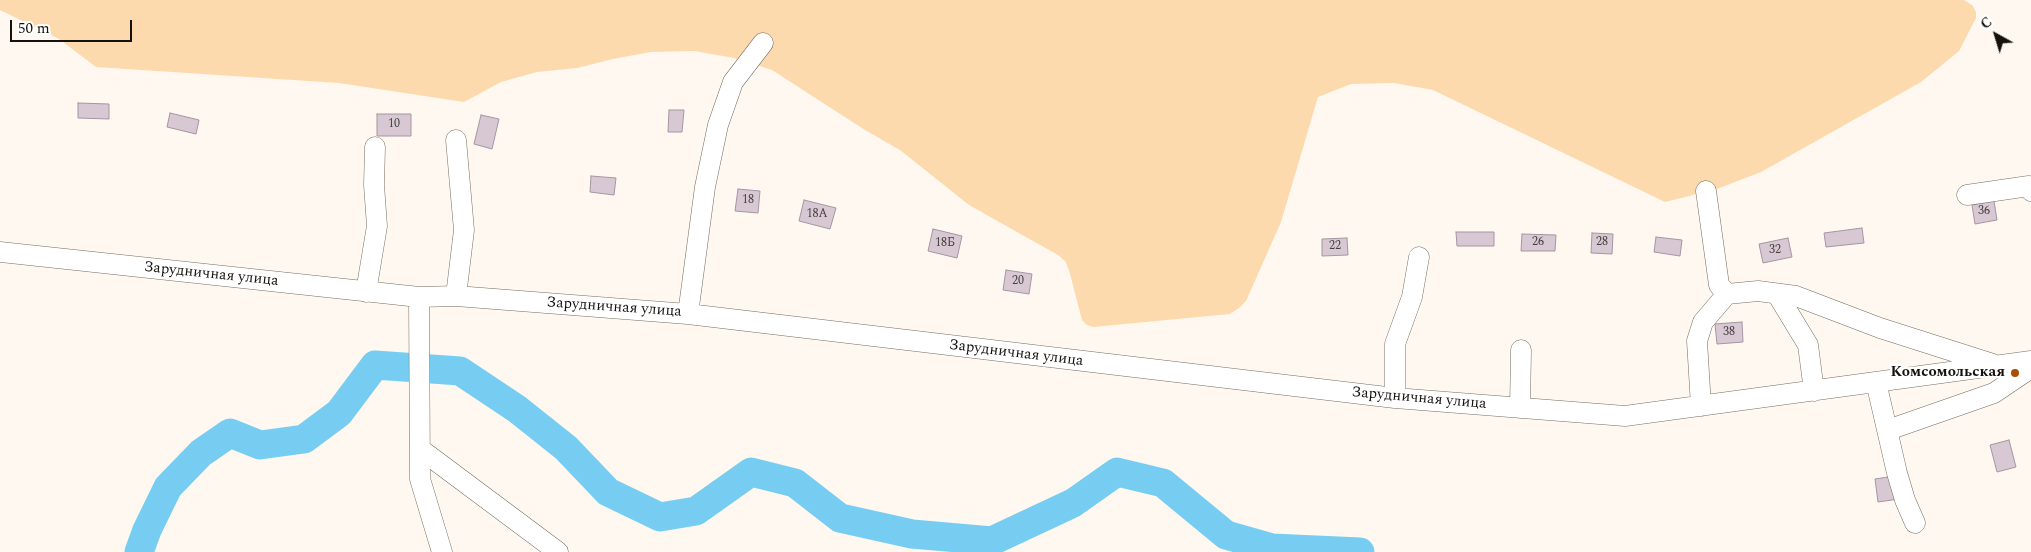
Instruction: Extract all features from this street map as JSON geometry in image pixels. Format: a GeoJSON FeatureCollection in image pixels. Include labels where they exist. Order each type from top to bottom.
{"type":"FeatureCollection","features":[{"type":"Feature","properties":{"kind":"street"},"geometry":{"type":"LineString","coordinates":[[688,314],[705,187],[718,125],[733,82],[763,42]]}},
{"type":"Feature","properties":{"kind":"street"},"geometry":{"type":"LineString","coordinates":[[456,140],[464,230],[456,296]]}},
{"type":"Feature","properties":{"kind":"street"},"geometry":{"type":"LineString","coordinates":[[366,292],[377,226],[374,185],[375,147]]}},
{"type":"Feature","properties":{"kind":"street"},"geometry":{"type":"LineString","coordinates":[[1967,195],[2028,186],[2031,191]]}},
{"type":"Feature","properties":{"kind":"street"},"geometry":{"type":"LineString","coordinates":[[1706,191],[1719,284],[1727,294]]}},
{"type":"Feature","properties":{"kind":"street","name":"Зарудничная улица"},"geometry":{"type":"LineString","coordinates":[[0,252],[419,297],[456,296],[688,314],[1395,398],[1625,416],[2031,361]]}},
{"type":"Feature","properties":{"kind":"street"},"geometry":{"type":"LineString","coordinates":[[1395,398],[1394,344],[1412,296],[1419,257]]}},
{"type":"Feature","properties":{"kind":"street"},"geometry":{"type":"LineString","coordinates":[[1701,406],[1697,341],[1703,322],[1727,294],[1758,291],[1796,296],[1880,328],[1999,366]]}},
{"type":"Feature","properties":{"kind":"street"},"geometry":{"type":"LineString","coordinates":[[1777,294],[1808,345],[1814,391]]}},
{"type":"Feature","properties":{"kind":"street"},"geometry":{"type":"LineString","coordinates":[[419,297],[420,479],[442,552]]}},
{"type":"Feature","properties":{"kind":"street"},"geometry":{"type":"LineString","coordinates":[[1520,408],[1521,350]]}},
{"type":"Feature","properties":{"kind":"street"},"geometry":{"type":"LineString","coordinates":[[1888,430],[1994,393],[2031,368]]}},
{"type":"Feature","properties":{"kind":"street"},"geometry":{"type":"LineString","coordinates":[[1876,382],[1897,473],[1905,500],[1916,523]]}},
{"type":"Feature","properties":{"kind":"street"},"geometry":{"type":"LineString","coordinates":[[420,449],[558,552]]}},
{"type":"Feature","properties":{"kind":"shaded area"},"geometry":{"type":"Polygon","coordinates":[[[0,0],[1964,0],[1972,5],[1976,12],[1976,18],[1959,51],[1921,82],[1761,172],[1717,189],[1665,202],[1433,90],[1394,83],[1351,84],[1318,97],[1281,222],[1246,301],[1239,308],[1230,314],[1093,327],[1087,325],[1082,320],[1069,270],[1065,261],[1058,255],[969,205],[900,150],[865,130],[772,70],[734,58],[694,51],[651,52],[577,68],[537,72],[501,82],[464,102],[339,83],[96,67],[59,39],[0,10],[0,0]]]}},
{"type":"Feature","properties":{"kind":"building"},"geometry":{"type":"Polygon","coordinates":[[[78,103],[109,104],[109,119],[78,118],[78,103]]]}},
{"type":"Feature","properties":{"kind":"building"},"geometry":{"type":"Polygon","coordinates":[[[669,110],[684,110],[682,132],[668,132],[669,110]]]}},
{"type":"Feature","properties":{"kind":"building"},"geometry":{"type":"Polygon","coordinates":[[[170,113],[199,120],[196,134],[167,127],[170,113]]]}},
{"type":"Feature","properties":{"kind":"building"},"geometry":{"type":"Polygon","coordinates":[[[377,114],[411,114],[411,136],[377,136],[377,114]]]}},
{"type":"Feature","properties":{"kind":"building"},"geometry":{"type":"Polygon","coordinates":[[[481,115],[499,119],[492,149],[474,144],[481,115]]]}},
{"type":"Feature","properties":{"kind":"building"},"geometry":{"type":"Polygon","coordinates":[[[591,176],[616,178],[614,195],[590,192],[591,176]]]}},
{"type":"Feature","properties":{"kind":"building"},"geometry":{"type":"Polygon","coordinates":[[[738,189],[760,191],[758,213],[735,211],[738,189]]]}},
{"type":"Feature","properties":{"kind":"building"},"geometry":{"type":"Polygon","coordinates":[[[804,200],[836,208],[830,229],[799,221],[804,200]]]}},
{"type":"Feature","properties":{"kind":"building"},"geometry":{"type":"Polygon","coordinates":[[[1994,201],[1997,220],[1975,224],[1972,205],[1994,201]]]}},
{"type":"Feature","properties":{"kind":"building"},"geometry":{"type":"Polygon","coordinates":[[[1862,228],[1864,243],[1826,247],[1824,233],[1862,228]]]}},
{"type":"Feature","properties":{"kind":"building"},"geometry":{"type":"Polygon","coordinates":[[[933,229],[962,236],[957,258],[928,251],[933,229]]]}},
{"type":"Feature","properties":{"kind":"building"},"geometry":{"type":"Polygon","coordinates":[[[1456,232],[1494,232],[1494,246],[1457,246],[1456,232]]]}},
{"type":"Feature","properties":{"kind":"building"},"geometry":{"type":"Polygon","coordinates":[[[1592,233],[1613,234],[1612,254],[1591,253],[1592,233]]]}},
{"type":"Feature","properties":{"kind":"building"},"geometry":{"type":"Polygon","coordinates":[[[1522,234],[1556,235],[1555,251],[1521,251],[1522,234]]]}},
{"type":"Feature","properties":{"kind":"building"},"geometry":{"type":"Polygon","coordinates":[[[1656,237],[1682,240],[1680,256],[1654,252],[1656,237]]]}},
{"type":"Feature","properties":{"kind":"building"},"geometry":{"type":"Polygon","coordinates":[[[1347,238],[1348,255],[1322,256],[1322,239],[1347,238]]]}},
{"type":"Feature","properties":{"kind":"building"},"geometry":{"type":"Polygon","coordinates":[[[1788,238],[1792,257],[1763,263],[1759,244],[1788,238]]]}},
{"type":"Feature","properties":{"kind":"building"},"geometry":{"type":"Polygon","coordinates":[[[1006,270],[1032,274],[1029,294],[1003,290],[1006,270]]]}},
{"type":"Feature","properties":{"kind":"building"},"geometry":{"type":"Polygon","coordinates":[[[1742,322],[1743,342],[1717,344],[1715,324],[1742,322]]]}},
{"type":"Feature","properties":{"kind":"building"},"geometry":{"type":"Polygon","coordinates":[[[2009,440],[2016,467],[1997,472],[1990,445],[2009,440]]]}},
{"type":"Feature","properties":{"kind":"building"},"geometry":{"type":"Polygon","coordinates":[[[1895,476],[1899,499],[1878,502],[1875,479],[1895,476]]]}},
{"type":"Feature","properties":{"kind":"waterway"},"geometry":{"type":"LineString","coordinates":[[139,552],[147,530],[168,487],[201,453],[230,433],[260,445],[304,439],[339,413],[375,365],[460,371],[517,409],[566,448],[608,492],[660,517],[696,511],[751,472],[795,483],[840,518],[912,534],[992,541],[1073,503],[1117,472],[1163,483],[1226,535],[1272,548],[1360,552]]}},
{"type":"Feature","properties":{"kind":"place","name":"Комсомольская"},"geometry":{"type":"Point","coordinates":[2015,373]}}]}
